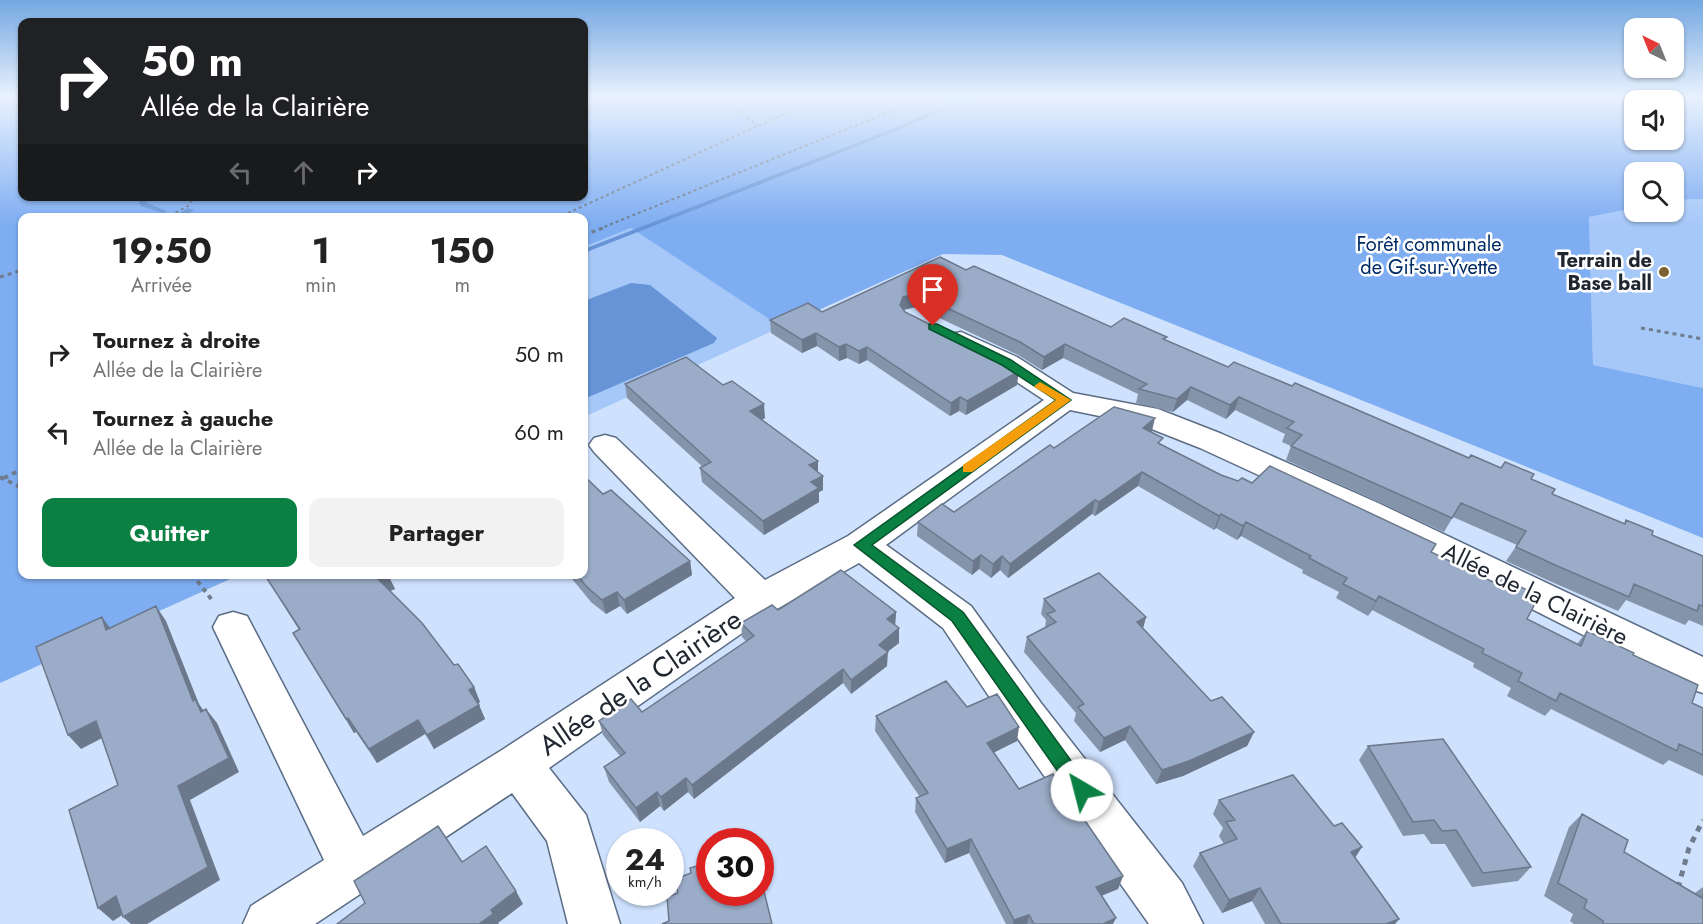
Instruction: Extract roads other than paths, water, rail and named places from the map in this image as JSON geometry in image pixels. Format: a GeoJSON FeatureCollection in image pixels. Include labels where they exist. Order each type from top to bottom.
{"type":"FeatureCollection","features":[{"type":"Feature","properties":{"kind":"street","name":"Allée de la Clairière"},"geometry":{"type":"LineString","coordinates":[[935,327],[1006,363],[1064,400],[1147,416],[1211,441],[1366,511],[1703,676]]}},
{"type":"Feature","properties":{"kind":"street","name":"Allée de la Clairière"},"geometry":{"type":"LineString","coordinates":[[268,924],[518,764],[762,600],[861,545],[1064,400]]}},
{"type":"Feature","properties":{"kind":"street","name":"Allée de la Clairière"},"geometry":{"type":"LineString","coordinates":[[605,445],[762,600]]}},
{"type":"Feature","properties":{"kind":"street"},"geometry":{"type":"LineString","coordinates":[[861,545],[957,617],[1026,716],[1164,901],[1177,924]]}},
{"type":"Feature","properties":{"kind":"street"},"geometry":{"type":"LineString","coordinates":[[233,627],[354,869]]}},
{"type":"Feature","properties":{"kind":"street","name":"Allée de la Clairière"},"geometry":{"type":"LineString","coordinates":[[518,764],[568,831],[594,924]]}},
{"type":"Feature","properties":{"kind":"waterway"},"geometry":{"type":"LineString","coordinates":[[588,249],[871,139]]}},
{"type":"Feature","properties":{"kind":"waterway"},"geometry":{"type":"LineString","coordinates":[[142,201],[144,204],[163,211]]}},
{"type":"Feature","properties":{"kind":"waterway"},"geometry":{"type":"LineString","coordinates":[[185,213],[190,210]]}},
{"type":"Feature","properties":{"kind":"place","name":"Terrain de Base ball"},"geometry":{"type":"Point","coordinates":[1664,272]}},
{"type":"Feature","properties":{"kind":"park label","name":"Forêt communale de Gif-sur-Yvette"},"geometry":{"type":"Point","coordinates":[1429,256]}}]}
